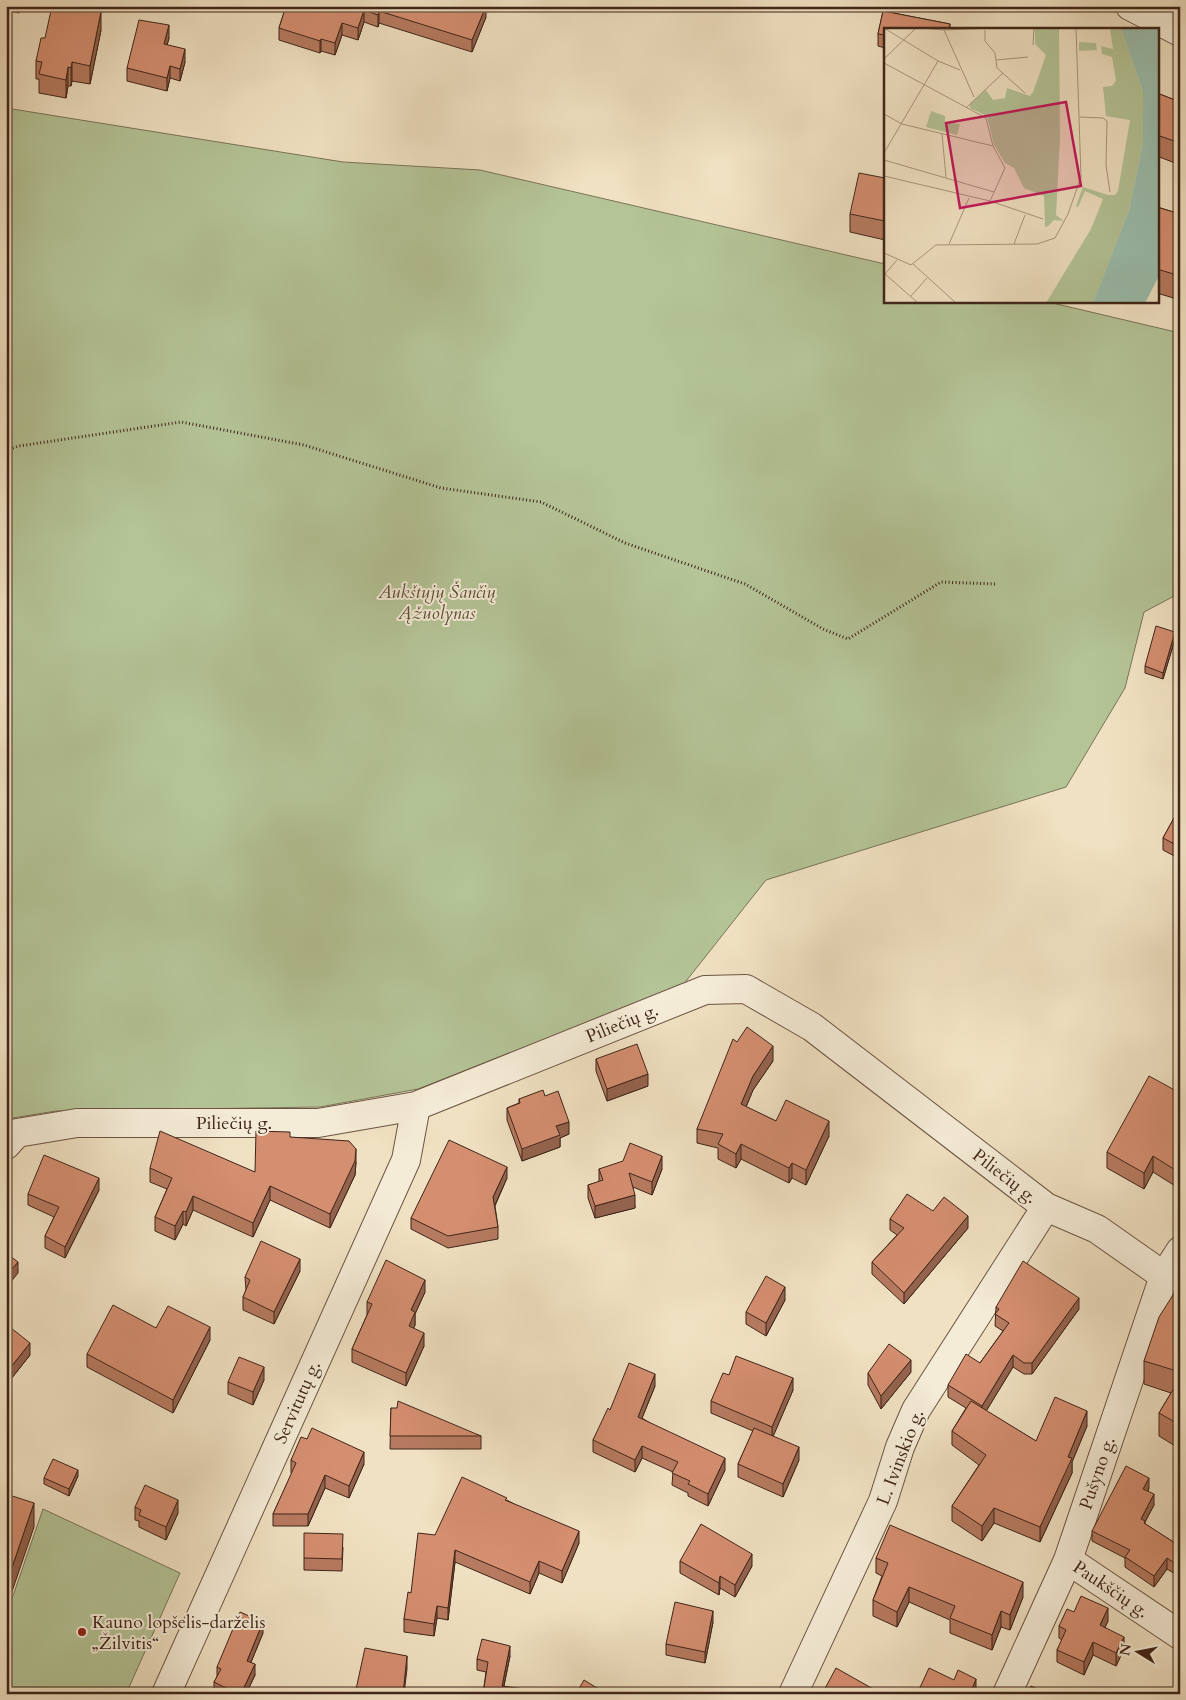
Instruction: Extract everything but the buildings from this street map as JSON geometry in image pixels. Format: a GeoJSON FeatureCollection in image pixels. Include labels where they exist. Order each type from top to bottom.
{"type":"FeatureCollection","features":[{"type":"Feature","properties":{"kind":"street"},"geometry":{"type":"LineString","coordinates":[[1130,6],[1180,32]]}},
{"type":"Feature","properties":{"kind":"street","name":"Piliečių g."},"geometry":{"type":"LineString","coordinates":[[6,1145],[18,1132],[77,1123],[318,1123],[416,1106],[704,990],[746,989],[812,1027],[1046,1207],[1097,1229],[1164,1276]]}},
{"type":"Feature","properties":{"kind":"street","name":"Servitutų g."},"geometry":{"type":"LineString","coordinates":[[166,1694],[406,1160],[416,1106]]}},
{"type":"Feature","properties":{"kind":"street","name":"L. Ivinskio g."},"geometry":{"type":"LineString","coordinates":[[793,1694],[883,1501],[900,1447],[916,1410],[1046,1207]]}},
{"type":"Feature","properties":{"kind":"street","name":"Pušyno g."},"geometry":{"type":"LineString","coordinates":[[1008,1694],[1068,1560],[1164,1276],[1180,1251]]}},
{"type":"Feature","properties":{"kind":"street","name":"Paukščių g."},"geometry":{"type":"LineString","coordinates":[[1068,1560],[1180,1635]]}},
{"type":"Feature","properties":{"kind":"path"},"geometry":{"type":"LineString","coordinates":[[6,450],[19,446],[181,422],[304,445],[441,488],[541,502],[625,543],[745,584],[822,628],[848,639],[941,582],[998,584]]}},
{"type":"Feature","properties":{"kind":"green space","name":"Aukštųjų Šančių Ąžuolynas"},"geometry":{"type":"Polygon","coordinates":[[[6,108],[343,162],[480,170],[884,264],[884,302],[1048,302],[1180,333],[1180,593],[1144,612],[1125,688],[1066,787],[766,880],[683,985],[418,1089],[320,1107],[56,1111],[6,1119],[6,108]]]}},
{"type":"Feature","properties":{"kind":"green space","name":"Kauno lopšelis-darželis „Žilvitis“"},"geometry":{"type":"Polygon","coordinates":[[[43,1509],[180,1573],[126,1694],[6,1694],[6,1616],[43,1509]]]}},
{"type":"Feature","properties":{"kind":"place","name":"Kauno lopšelis-darželis „Žilvitis“"},"geometry":{"type":"Point","coordinates":[82,1632]}}]}
